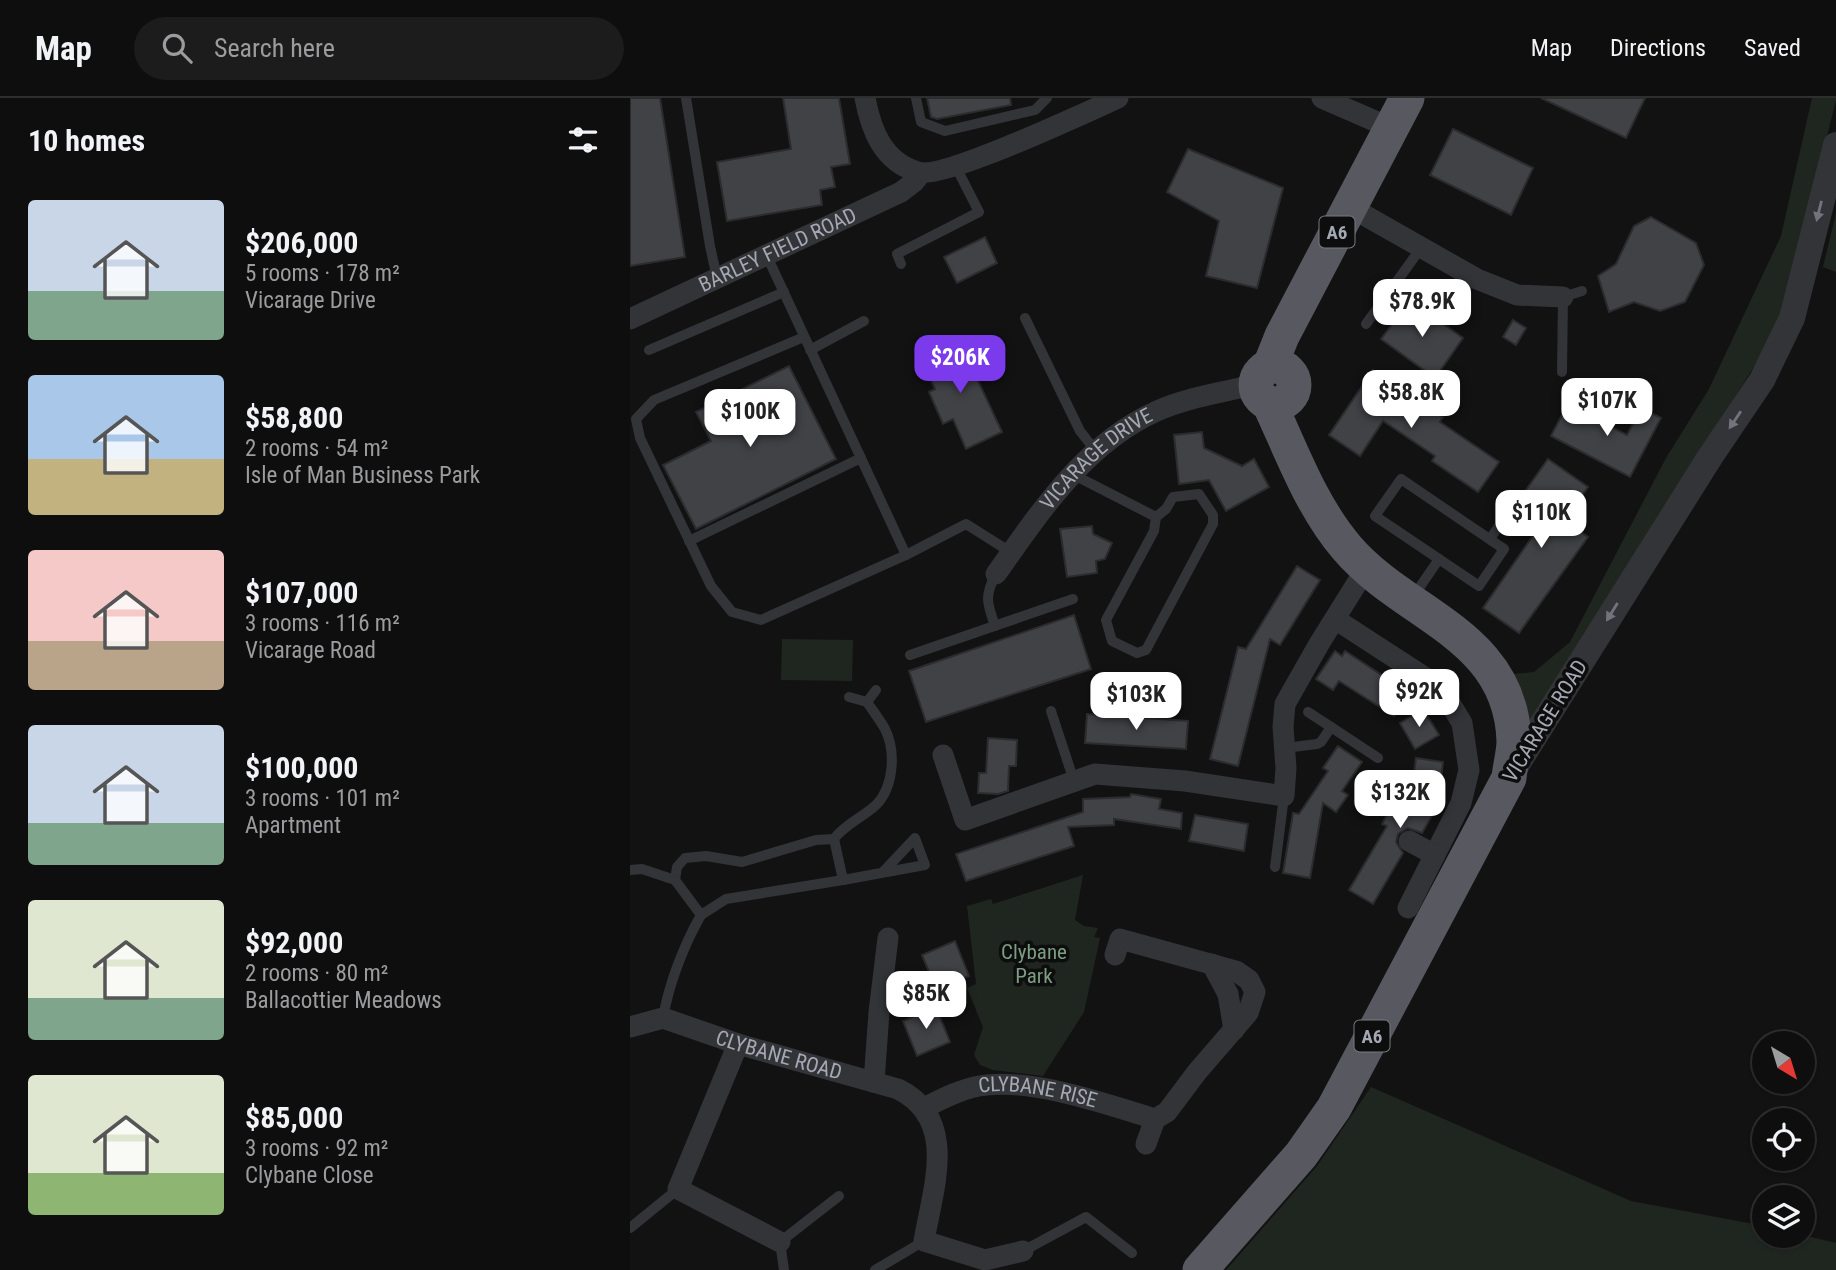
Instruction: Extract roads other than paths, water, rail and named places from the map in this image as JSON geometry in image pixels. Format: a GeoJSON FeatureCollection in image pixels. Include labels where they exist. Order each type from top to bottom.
{"type":"FeatureCollection","features":[{"type":"Feature","properties":{"kind":"highway","name":"A6"},"geometry":{"type":"LineString","coordinates":[[1407,98],[1350,207],[1268,386],[1299,471],[1325,517],[1348,549],[1410,602],[1466,640],[1494,673],[1511,711],[1514,743],[1508,778]]}},
{"type":"Feature","properties":{"kind":"highway","name":"VICARAGE ROAD"},"geometry":{"type":"LineString","coordinates":[[1200,1270],[1301,1155],[1334,1108],[1508,778]]}},
{"type":"Feature","properties":{"kind":"street"},"geometry":{"type":"LineString","coordinates":[[865,98],[870,121],[880,142],[900,164],[920,173],[956,167],[1118,98]]}},
{"type":"Feature","properties":{"kind":"street"},"geometry":{"type":"LineString","coordinates":[[1322,98],[1391,128]]}},
{"type":"Feature","properties":{"kind":"street","name":"VICARAGE ROAD"},"geometry":{"type":"LineString","coordinates":[[1508,778],[1762,380],[1792,318],[1836,145]]}},
{"type":"Feature","properties":{"kind":"street","name":"BARLEY FIELD ROAD"},"geometry":{"type":"LineString","coordinates":[[630,319],[901,192],[914,182],[920,173]]}},
{"type":"Feature","properties":{"kind":"street"},"geometry":{"type":"LineString","coordinates":[[1350,207],[1477,279],[1517,295],[1573,294]]}},
{"type":"Feature","properties":{"kind":"street","name":"VICARAGE DRIVE"},"geometry":{"type":"LineString","coordinates":[[996,574],[1072,474],[1095,450],[1130,425],[1183,401],[1268,386]]}},
{"type":"Feature","properties":{"kind":"street"},"geometry":{"type":"LineString","coordinates":[[943,755],[965,820],[1095,774],[1185,781],[1284,796],[1285,705],[1367,567]]}},
{"type":"Feature","properties":{"kind":"street"},"geometry":{"type":"LineString","coordinates":[[1335,619],[1432,682],[1448,700],[1462,723],[1469,771],[1461,803],[1408,908]]}},
{"type":"Feature","properties":{"kind":"street"},"geometry":{"type":"LineString","coordinates":[[1409,841],[1435,855]]}},
{"type":"Feature","properties":{"kind":"street"},"geometry":{"type":"LineString","coordinates":[[874,1082],[888,938]]}},
{"type":"Feature","properties":{"kind":"street"},"geometry":{"type":"LineString","coordinates":[[1115,955],[1120,939],[1212,964],[1228,994],[1234,1030],[1167,1112],[1155,1119],[1146,1144]]}},
{"type":"Feature","properties":{"kind":"street"},"geometry":{"type":"LineString","coordinates":[[630,1027],[663,1018]]}},
{"type":"Feature","properties":{"kind":"street","name":"CLYBANE ROAD"},"geometry":{"type":"LineString","coordinates":[[663,1018],[738,1044],[898,1089],[915,1097],[924,1108]]}},
{"type":"Feature","properties":{"kind":"street"},"geometry":{"type":"LineString","coordinates":[[738,1044],[678,1189],[780,1242]]}},
{"type":"Feature","properties":{"kind":"street","name":"CLYBANE RISE"},"geometry":{"type":"LineString","coordinates":[[924,1108],[956,1092],[982,1086],[1015,1085],[1087,1098],[1155,1119]]}},
{"type":"Feature","properties":{"kind":"street"},"geometry":{"type":"LineString","coordinates":[[924,1108],[934,1130],[939,1152],[924,1241],[987,1265],[1023,1251]]}},
{"type":"Feature","properties":{"kind":"lane"},"geometry":{"type":"LineString","coordinates":[[686,98],[709,246],[717,278]]}},
{"type":"Feature","properties":{"kind":"lane"},"geometry":{"type":"LineString","coordinates":[[916,98],[921,122],[945,131],[1035,110],[1047,98]]}},
{"type":"Feature","properties":{"kind":"lane"},"geometry":{"type":"LineString","coordinates":[[901,264],[897,254],[979,212],[956,167]]}},
{"type":"Feature","properties":{"kind":"lane"},"geometry":{"type":"LineString","coordinates":[[1366,324],[1421,248]]}},
{"type":"Feature","properties":{"kind":"lane"},"geometry":{"type":"LineString","coordinates":[[766,254],[906,555]]}},
{"type":"Feature","properties":{"kind":"lane"},"geometry":{"type":"LineString","coordinates":[[649,350],[784,292]]}},
{"type":"Feature","properties":{"kind":"lane"},"geometry":{"type":"LineString","coordinates":[[1562,372],[1573,294]]}},
{"type":"Feature","properties":{"kind":"lane"},"geometry":{"type":"LineString","coordinates":[[1025,318],[1080,430],[1095,450]]}},
{"type":"Feature","properties":{"kind":"lane"},"geometry":{"type":"LineString","coordinates":[[810,350],[864,321]]}},
{"type":"Feature","properties":{"kind":"lane"},"geometry":{"type":"LineString","coordinates":[[804,337],[654,400],[636,419],[640,438],[711,586],[732,611],[761,620],[906,555],[967,524],[1012,552]]}},
{"type":"Feature","properties":{"kind":"lane"},"geometry":{"type":"LineString","coordinates":[[689,541],[861,458]]}},
{"type":"Feature","properties":{"kind":"lane"},"geometry":{"type":"LineString","coordinates":[[1072,474],[1156,517]]}},
{"type":"Feature","properties":{"kind":"lane"},"geometry":{"type":"LineString","coordinates":[[1401,479],[1504,549],[1479,586],[1439,559],[1376,516],[1401,479]]}},
{"type":"Feature","properties":{"kind":"lane"},"geometry":{"type":"LineString","coordinates":[[1199,494],[1213,515],[1213,524],[1146,650],[1137,653],[1112,641],[1106,620],[1154,531],[1156,517],[1166,509],[1173,497],[1199,494]]}},
{"type":"Feature","properties":{"kind":"lane"},"geometry":{"type":"LineString","coordinates":[[1490,540],[1518,499]]}},
{"type":"Feature","properties":{"kind":"lane"},"geometry":{"type":"LineString","coordinates":[[1410,602],[1439,559]]}},
{"type":"Feature","properties":{"kind":"lane"},"geometry":{"type":"LineString","coordinates":[[995,626],[987,603],[988,589],[996,574]]}},
{"type":"Feature","properties":{"kind":"lane"},"geometry":{"type":"LineString","coordinates":[[910,655],[1073,599]]}},
{"type":"Feature","properties":{"kind":"lane"},"geometry":{"type":"LineString","coordinates":[[867,702],[876,690]]}},
{"type":"Feature","properties":{"kind":"lane"},"geometry":{"type":"LineString","coordinates":[[675,880],[677,867],[685,858],[706,856],[742,862],[816,840],[834,839],[842,829],[861,818],[878,803],[889,783],[892,759],[886,731],[867,702],[849,697]]}},
{"type":"Feature","properties":{"kind":"lane"},"geometry":{"type":"LineString","coordinates":[[1051,712],[1074,781]]}},
{"type":"Feature","properties":{"kind":"lane"},"geometry":{"type":"LineString","coordinates":[[1308,712],[1378,758]]}},
{"type":"Feature","properties":{"kind":"lane"},"geometry":{"type":"LineString","coordinates":[[1285,748],[1317,744],[1331,727]]}},
{"type":"Feature","properties":{"kind":"lane"},"geometry":{"type":"LineString","coordinates":[[1275,867],[1284,796]]}},
{"type":"Feature","properties":{"kind":"lane"},"geometry":{"type":"LineString","coordinates":[[834,839],[843,880]]}},
{"type":"Feature","properties":{"kind":"lane"},"geometry":{"type":"LineString","coordinates":[[630,870],[642,869],[675,880],[701,915]]}},
{"type":"Feature","properties":{"kind":"lane"},"geometry":{"type":"LineString","coordinates":[[663,1018],[666,1000],[692,931],[701,915],[726,899],[884,871]]}},
{"type":"Feature","properties":{"kind":"lane"},"geometry":{"type":"LineString","coordinates":[[630,1228],[678,1189]]}},
{"type":"Feature","properties":{"kind":"lane"},"geometry":{"type":"LineString","coordinates":[[784,1270],[780,1242],[839,1196]]}},
{"type":"Feature","properties":{"kind":"lane"},"geometry":{"type":"LineString","coordinates":[[1023,1251],[1086,1217],[1132,1253]]}},
{"type":"Feature","properties":{"kind":"lane"},"geometry":{"type":"LineString","coordinates":[[875,1270],[924,1241]]}},
{"type":"Feature","properties":{"kind":"park label","name":"Clybane Park"},"geometry":{"type":"Point","coordinates":[1034,964]}}]}
